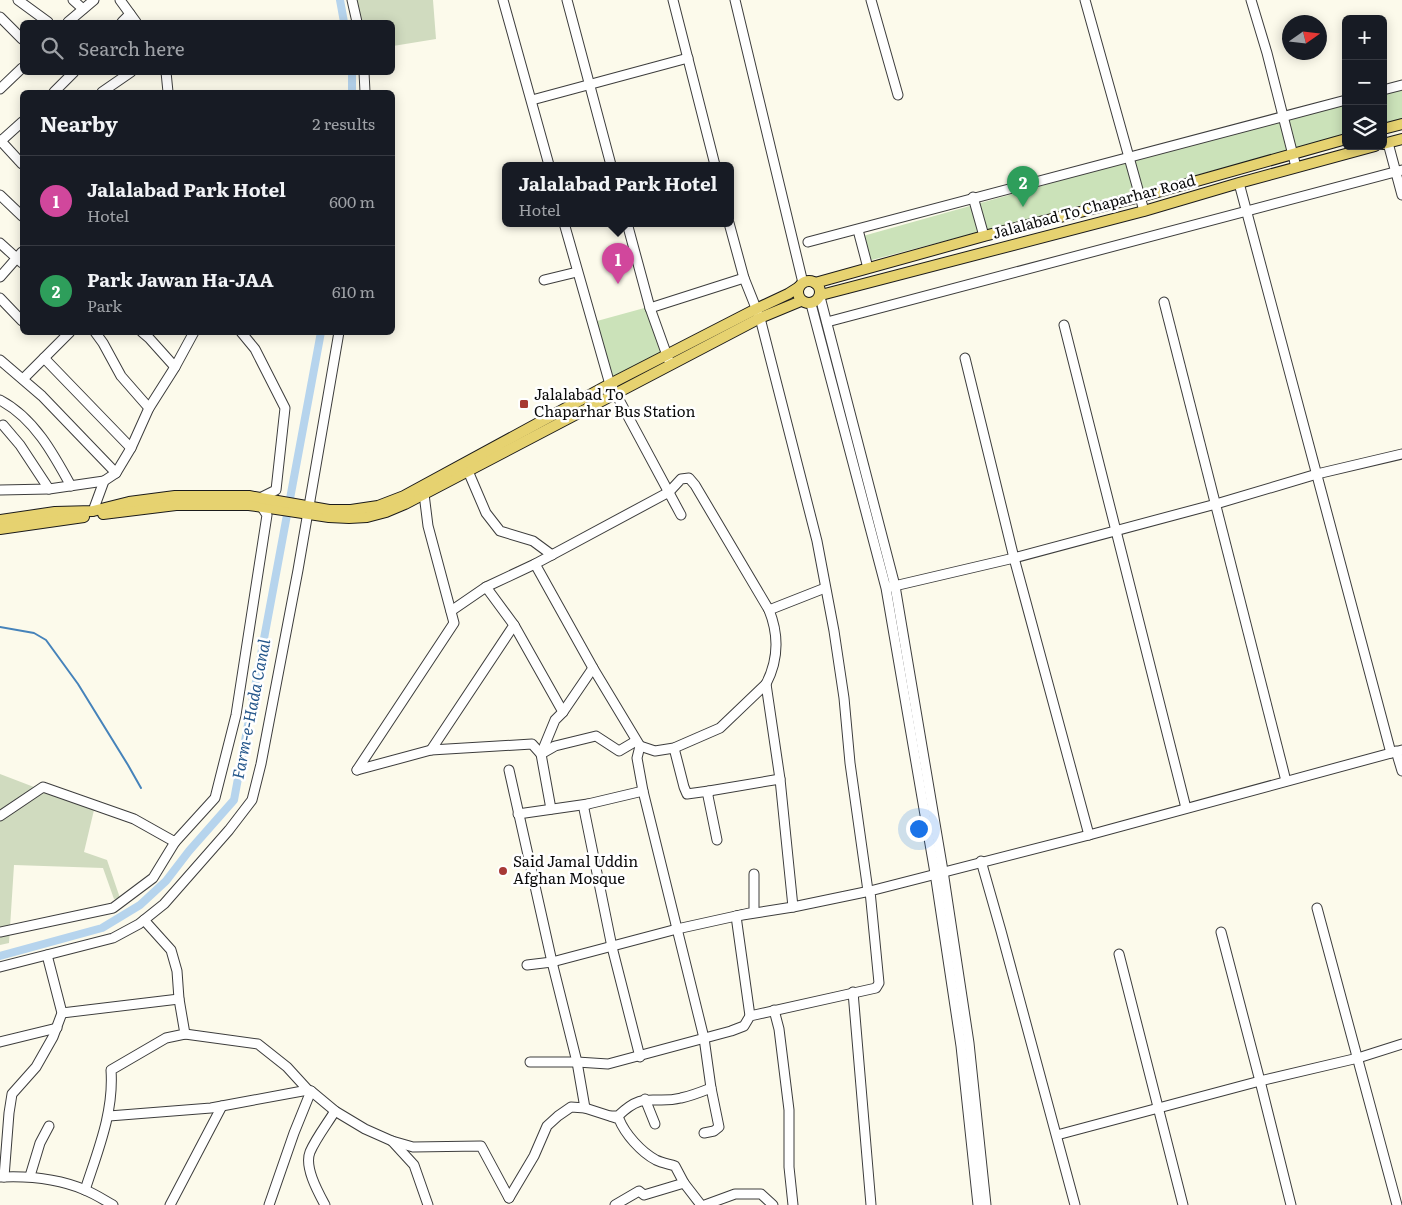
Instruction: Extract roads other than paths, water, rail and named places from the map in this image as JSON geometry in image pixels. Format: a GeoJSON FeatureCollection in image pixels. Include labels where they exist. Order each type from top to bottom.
{"type":"FeatureCollection","features":[{"type":"Feature","properties":{"kind":"main road"},"geometry":{"type":"LineString","coordinates":[[1387,128],[1402,124]]}},
{"type":"Feature","properties":{"kind":"main road"},"geometry":{"type":"LineString","coordinates":[[1387,143],[1402,139]]}},
{"type":"Feature","properties":{"kind":"main road","name":"Jalalabad To Chaparhar Road"},"geometry":{"type":"LineString","coordinates":[[815,283],[984,236],[1140,197],[1342,140]]}},
{"type":"Feature","properties":{"kind":"main road","name":"Jalalabad To Chaparhar Road"},"geometry":{"type":"LineString","coordinates":[[820,296],[1144,211],[1360,150]]}},
{"type":"Feature","properties":{"kind":"main road"},"geometry":{"type":"LineString","coordinates":[[0,520],[54,512],[93,511],[129,502],[175,496],[249,500],[305,509],[351,510],[378,506],[404,496],[613,389],[670,365],[758,313],[808,281],[815,283],[820,288],[820,296],[816,302],[806,302],[758,313],[666,355],[613,389],[468,471],[386,512],[367,516],[329,517],[305,509]]}},
{"type":"Feature","properties":{"kind":"main road"},"geometry":{"type":"LineString","coordinates":[[801,285],[798,297],[806,302]]}},
{"type":"Feature","properties":{"kind":"main road"},"geometry":{"type":"LineString","coordinates":[[0,529],[176,505],[249,500]]}},
{"type":"Feature","properties":{"kind":"street"},"geometry":{"type":"LineString","coordinates":[[18,0],[45,20]]}},
{"type":"Feature","properties":{"kind":"street"},"geometry":{"type":"LineString","coordinates":[[73,0],[83,9]]}},
{"type":"Feature","properties":{"kind":"street"},"geometry":{"type":"LineString","coordinates":[[70,20],[94,0]]}},
{"type":"Feature","properties":{"kind":"street"},"geometry":{"type":"LineString","coordinates":[[120,0],[134,20]]}},
{"type":"Feature","properties":{"kind":"street"},"geometry":{"type":"LineString","coordinates":[[352,0],[357,20]]}},
{"type":"Feature","properties":{"kind":"street"},"geometry":{"type":"LineString","coordinates":[[503,0],[548,162]]}},
{"type":"Feature","properties":{"kind":"street"},"geometry":{"type":"LineString","coordinates":[[567,0],[610,162]]}},
{"type":"Feature","properties":{"kind":"street"},"geometry":{"type":"LineString","coordinates":[[672,0],[714,162]]}},
{"type":"Feature","properties":{"kind":"street"},"geometry":{"type":"LineString","coordinates":[[735,0],[801,285]]}},
{"type":"Feature","properties":{"kind":"street"},"geometry":{"type":"LineString","coordinates":[[871,0],[898,95]]}},
{"type":"Feature","properties":{"kind":"street"},"geometry":{"type":"LineString","coordinates":[[1085,0],[1144,211]]}},
{"type":"Feature","properties":{"kind":"street"},"geometry":{"type":"LineString","coordinates":[[1251,0],[1296,167]]}},
{"type":"Feature","properties":{"kind":"street"},"geometry":{"type":"LineString","coordinates":[[124,20],[130,14]]}},
{"type":"Feature","properties":{"kind":"street"},"geometry":{"type":"LineString","coordinates":[[0,17],[20,37]]}},
{"type":"Feature","properties":{"kind":"street"},"geometry":{"type":"LineString","coordinates":[[532,100],[688,58]]}},
{"type":"Feature","properties":{"kind":"street"},"geometry":{"type":"LineString","coordinates":[[0,89],[20,70]]}},
{"type":"Feature","properties":{"kind":"street"},"geometry":{"type":"LineString","coordinates":[[56,90],[71,75]]}},
{"type":"Feature","properties":{"kind":"street"},"geometry":{"type":"LineString","coordinates":[[105,90],[128,75]]}},
{"type":"Feature","properties":{"kind":"street"},"geometry":{"type":"LineString","coordinates":[[166,75],[168,90]]}},
{"type":"Feature","properties":{"kind":"street"},"geometry":{"type":"LineString","coordinates":[[364,75],[365,90]]}},
{"type":"Feature","properties":{"kind":"street"},"geometry":{"type":"LineString","coordinates":[[1387,89],[1402,85]]}},
{"type":"Feature","properties":{"kind":"street"},"geometry":{"type":"LineString","coordinates":[[808,242],[1342,101]]}},
{"type":"Feature","properties":{"kind":"street"},"geometry":{"type":"LineString","coordinates":[[20,124],[0,141],[20,162]]}},
{"type":"Feature","properties":{"kind":"street"},"geometry":{"type":"LineString","coordinates":[[1387,145],[1399,171],[1402,196]]}},
{"type":"Feature","properties":{"kind":"street"},"geometry":{"type":"LineString","coordinates":[[827,322],[1399,171]]}},
{"type":"Feature","properties":{"kind":"street"},"geometry":{"type":"LineString","coordinates":[[1239,183],[1317,474],[1402,772]]}},
{"type":"Feature","properties":{"kind":"street"},"geometry":{"type":"LineString","coordinates":[[0,195],[20,214]]}},
{"type":"Feature","properties":{"kind":"street"},"geometry":{"type":"LineString","coordinates":[[973,197],[984,236]]}},
{"type":"Feature","properties":{"kind":"street"},"geometry":{"type":"LineString","coordinates":[[565,227],[613,389],[681,515]]}},
{"type":"Feature","properties":{"kind":"street"},"geometry":{"type":"LineString","coordinates":[[628,227],[650,308],[670,365]]}},
{"type":"Feature","properties":{"kind":"street"},"geometry":{"type":"LineString","coordinates":[[730,227],[744,278],[758,313],[818,541],[844,698],[850,763],[869,891],[879,983],[876,988],[750,1016]]}},
{"type":"Feature","properties":{"kind":"street"},"geometry":{"type":"LineString","coordinates":[[858,230],[868,268]]}},
{"type":"Feature","properties":{"kind":"street"},"geometry":{"type":"LineString","coordinates":[[0,243],[20,257]]}},
{"type":"Feature","properties":{"kind":"street"},"geometry":{"type":"LineString","coordinates":[[0,278],[20,259]]}},
{"type":"Feature","properties":{"kind":"street"},"geometry":{"type":"LineString","coordinates":[[544,280],[577,272]]}},
{"type":"Feature","properties":{"kind":"street"},"geometry":{"type":"LineString","coordinates":[[650,308],[744,278]]}},
{"type":"Feature","properties":{"kind":"street"},"geometry":{"type":"LineString","coordinates":[[820,296],[891,587],[969,1043],[986,1205]]}},
{"type":"Feature","properties":{"kind":"street"},"geometry":{"type":"LineString","coordinates":[[0,298],[20,319]]}},
{"type":"Feature","properties":{"kind":"street"},"geometry":{"type":"LineString","coordinates":[[806,302],[891,587]]}},
{"type":"Feature","properties":{"kind":"street"},"geometry":{"type":"LineString","coordinates":[[1164,302],[1286,781]]}},
{"type":"Feature","properties":{"kind":"street"},"geometry":{"type":"LineString","coordinates":[[1064,325],[1186,808]]}},
{"type":"Feature","properties":{"kind":"street"},"geometry":{"type":"LineString","coordinates":[[23,379],[67,335]]}},
{"type":"Feature","properties":{"kind":"street"},"geometry":{"type":"LineString","coordinates":[[96,335],[103,343],[121,376],[150,408]]}},
{"type":"Feature","properties":{"kind":"street"},"geometry":{"type":"LineString","coordinates":[[146,335],[175,367]]}},
{"type":"Feature","properties":{"kind":"street"},"geometry":{"type":"LineString","coordinates":[[0,490],[49,489],[71,486],[104,481],[116,473],[131,448],[150,408],[192,335]]}},
{"type":"Feature","properties":{"kind":"street"},"geometry":{"type":"LineString","coordinates":[[0,932],[113,908],[153,878],[175,842],[215,798],[236,715],[267,515],[266,502],[276,490],[285,408],[255,349],[243,335]]}},
{"type":"Feature","properties":{"kind":"street"},"geometry":{"type":"LineString","coordinates":[[0,967],[113,938],[144,920],[164,904],[229,830],[252,800],[292,602],[305,509],[338,335]]}},
{"type":"Feature","properties":{"kind":"street"},"geometry":{"type":"LineString","coordinates":[[44,358],[131,448]]}},
{"type":"Feature","properties":{"kind":"street"},"geometry":{"type":"LineString","coordinates":[[965,358],[1014,558],[1089,835]]}},
{"type":"Feature","properties":{"kind":"street"},"geometry":{"type":"LineString","coordinates":[[0,360],[42,396],[116,473]]}},
{"type":"Feature","properties":{"kind":"street"},"geometry":{"type":"LineString","coordinates":[[0,400],[16,409],[52,450],[71,486]]}},
{"type":"Feature","properties":{"kind":"street"},"geometry":{"type":"LineString","coordinates":[[3,425],[20,445],[49,489]]}},
{"type":"Feature","properties":{"kind":"street"},"geometry":{"type":"LineString","coordinates":[[891,587],[1014,558],[1216,504],[1317,474],[1402,454]]}},
{"type":"Feature","properties":{"kind":"street"},"geometry":{"type":"LineString","coordinates":[[468,471],[486,513],[500,531],[533,540],[552,555]]}},
{"type":"Feature","properties":{"kind":"street"},"geometry":{"type":"LineString","coordinates":[[451,611],[486,587],[535,564],[668,492],[681,479],[689,478],[693,482],[769,610],[774,622],[777,646],[774,664],[766,684],[720,728],[674,748],[655,751],[638,744],[619,752],[596,736],[555,746],[541,754]]}},
{"type":"Feature","properties":{"kind":"street"},"geometry":{"type":"LineString","coordinates":[[93,511],[104,481]]}},
{"type":"Feature","properties":{"kind":"street"},"geometry":{"type":"LineString","coordinates":[[424,494],[428,526],[454,623],[357,770],[431,750],[532,744],[541,754],[551,810]]}},
{"type":"Feature","properties":{"kind":"street"},"geometry":{"type":"LineString","coordinates":[[535,564],[592,668],[638,744],[637,758],[643,791],[704,1038],[719,1127],[714,1131],[704,1133]]}},
{"type":"Feature","properties":{"kind":"street"},"geometry":{"type":"LineString","coordinates":[[486,587],[514,625],[563,712]]}},
{"type":"Feature","properties":{"kind":"street"},"geometry":{"type":"LineString","coordinates":[[769,610],[825,588]]}},
{"type":"Feature","properties":{"kind":"street"},"geometry":{"type":"LineString","coordinates":[[431,750],[514,625]]}},
{"type":"Feature","properties":{"kind":"street"},"geometry":{"type":"LineString","coordinates":[[541,754],[555,720],[563,712],[592,668]]}},
{"type":"Feature","properties":{"kind":"street"},"geometry":{"type":"LineString","coordinates":[[766,684],[780,779],[792,907]]}},
{"type":"Feature","properties":{"kind":"street"},"geometry":{"type":"LineString","coordinates":[[674,748],[687,794],[780,779]]}},
{"type":"Feature","properties":{"kind":"street"},"geometry":{"type":"LineString","coordinates":[[736,916],[792,907],[869,891],[1089,835],[1396,751]]}},
{"type":"Feature","properties":{"kind":"street"},"geometry":{"type":"LineString","coordinates":[[510,770],[518,814],[577,1062],[585,1108]]}},
{"type":"Feature","properties":{"kind":"street"},"geometry":{"type":"LineString","coordinates":[[0,816],[43,787],[134,819],[175,842]]}},
{"type":"Feature","properties":{"kind":"street"},"geometry":{"type":"LineString","coordinates":[[709,790],[708,796],[716,840]]}},
{"type":"Feature","properties":{"kind":"street"},"geometry":{"type":"LineString","coordinates":[[518,814],[588,804],[643,791]]}},
{"type":"Feature","properties":{"kind":"street"},"geometry":{"type":"LineString","coordinates":[[588,804],[584,806],[584,809],[612,947],[640,1057]]}},
{"type":"Feature","properties":{"kind":"street"},"geometry":{"type":"LineString","coordinates":[[981,861],[1075,1205]]}},
{"type":"Feature","properties":{"kind":"street"},"geometry":{"type":"LineString","coordinates":[[939,872],[961,1046],[978,1205]]}},
{"type":"Feature","properties":{"kind":"street"},"geometry":{"type":"LineString","coordinates":[[527,965],[552,962],[677,929],[754,912],[754,874]]}},
{"type":"Feature","properties":{"kind":"street"},"geometry":{"type":"LineString","coordinates":[[1317,908],[1397,1205]]}},
{"type":"Feature","properties":{"kind":"street"},"geometry":{"type":"LineString","coordinates":[[530,1062],[608,1064],[636,1056],[640,1057],[744,1026],[750,1016],[736,916]]}},
{"type":"Feature","properties":{"kind":"street"},"geometry":{"type":"LineString","coordinates":[[144,920],[171,950],[177,971],[185,1034]]}},
{"type":"Feature","properties":{"kind":"street"},"geometry":{"type":"LineString","coordinates":[[1221,932],[1290,1205]]}},
{"type":"Feature","properties":{"kind":"street"},"geometry":{"type":"LineString","coordinates":[[1119,954],[1183,1205]]}},
{"type":"Feature","properties":{"kind":"street"},"geometry":{"type":"LineString","coordinates":[[47,955],[62,1013],[57,1028],[36,1067],[12,1094],[4,1113],[2,1177],[30,1176],[48,1178],[85,1190],[113,1205]]}},
{"type":"Feature","properties":{"kind":"street"},"geometry":{"type":"LineString","coordinates":[[853,992],[871,1205]]}},
{"type":"Feature","properties":{"kind":"street"},"geometry":{"type":"LineString","coordinates":[[62,1013],[179,998]]}},
{"type":"Feature","properties":{"kind":"street"},"geometry":{"type":"LineString","coordinates":[[774,1010],[779,1029],[789,1110],[789,1166],[793,1205]]}},
{"type":"Feature","properties":{"kind":"street"},"geometry":{"type":"LineString","coordinates":[[0,1042],[57,1028]]}},
{"type":"Feature","properties":{"kind":"street"},"geometry":{"type":"LineString","coordinates":[[85,1190],[109,1116],[111,1096],[110,1070],[166,1038],[185,1034],[258,1044],[287,1067],[335,1111],[365,1129],[392,1141],[413,1147],[481,1146],[510,1198],[534,1156],[547,1126],[558,1116],[571,1107],[585,1108],[606,1116],[619,1118],[622,1127],[648,1155],[657,1161],[675,1166],[701,1205]]}},
{"type":"Feature","properties":{"kind":"street"},"geometry":{"type":"LineString","coordinates":[[1057,1135],[1260,1081],[1358,1058],[1402,1044]]}},
{"type":"Feature","properties":{"kind":"street"},"geometry":{"type":"LineString","coordinates":[[606,1116],[618,1116],[628,1106],[645,1099],[679,1099],[711,1088]]}},
{"type":"Feature","properties":{"kind":"street"},"geometry":{"type":"LineString","coordinates":[[109,1116],[222,1106],[310,1090]]}},
{"type":"Feature","properties":{"kind":"street"},"geometry":{"type":"LineString","coordinates":[[269,1205],[310,1090]]}},
{"type":"Feature","properties":{"kind":"street"},"geometry":{"type":"LineString","coordinates":[[645,1099],[654,1124]]}},
{"type":"Feature","properties":{"kind":"street"},"geometry":{"type":"LineString","coordinates":[[170,1205],[222,1106]]}},
{"type":"Feature","properties":{"kind":"street"},"geometry":{"type":"LineString","coordinates":[[325,1205],[315,1185],[309,1165],[309,1154],[335,1111]]}},
{"type":"Feature","properties":{"kind":"street"},"geometry":{"type":"LineString","coordinates":[[30,1176],[40,1143],[49,1126]]}},
{"type":"Feature","properties":{"kind":"street"},"geometry":{"type":"LineString","coordinates":[[392,1141],[414,1165],[428,1205]]}},
{"type":"Feature","properties":{"kind":"street"},"geometry":{"type":"LineString","coordinates":[[614,1205],[639,1191],[644,1195],[684,1182]]}},
{"type":"Feature","properties":{"kind":"street"},"geometry":{"type":"LineString","coordinates":[[706,1205],[735,1194],[761,1194],[773,1205]]}},
{"type":"Feature","properties":{"kind":"waterway","name":"Farm-e-Hada Canal"},"geometry":{"type":"LineString","coordinates":[[340,0],[344,20]]}},
{"type":"Feature","properties":{"kind":"waterway","name":"Farm-e-Hada Canal"},"geometry":{"type":"LineString","coordinates":[[352,75],[352,90]]}},
{"type":"Feature","properties":{"kind":"waterway","name":"Farm-e-Hada Canal"},"geometry":{"type":"LineString","coordinates":[[0,956],[102,928],[140,905],[166,881],[189,851],[234,800],[320,335]]}},
{"type":"Feature","properties":{"kind":"waterway"},"geometry":{"type":"LineString","coordinates":[[0,627],[34,633],[46,640],[78,684],[141,788]]}},
{"type":"Feature","properties":{"kind":"place","name":"Park Jawan Ha-JAA"},"geometry":{"type":"Point","coordinates":[1023,207]}},
{"type":"Feature","properties":{"kind":"place","name":"Jalalabad Park Hotel"},"geometry":{"type":"Point","coordinates":[618,284]}},
{"type":"Feature","properties":{"kind":"place","name":"Jalalabad To Chaparhar Bus Station"},"geometry":{"type":"Point","coordinates":[524,404]}},
{"type":"Feature","properties":{"kind":"place","name":"Said Jamal Uddin Afghan Mosque"},"geometry":{"type":"Point","coordinates":[503,871]}}]}
